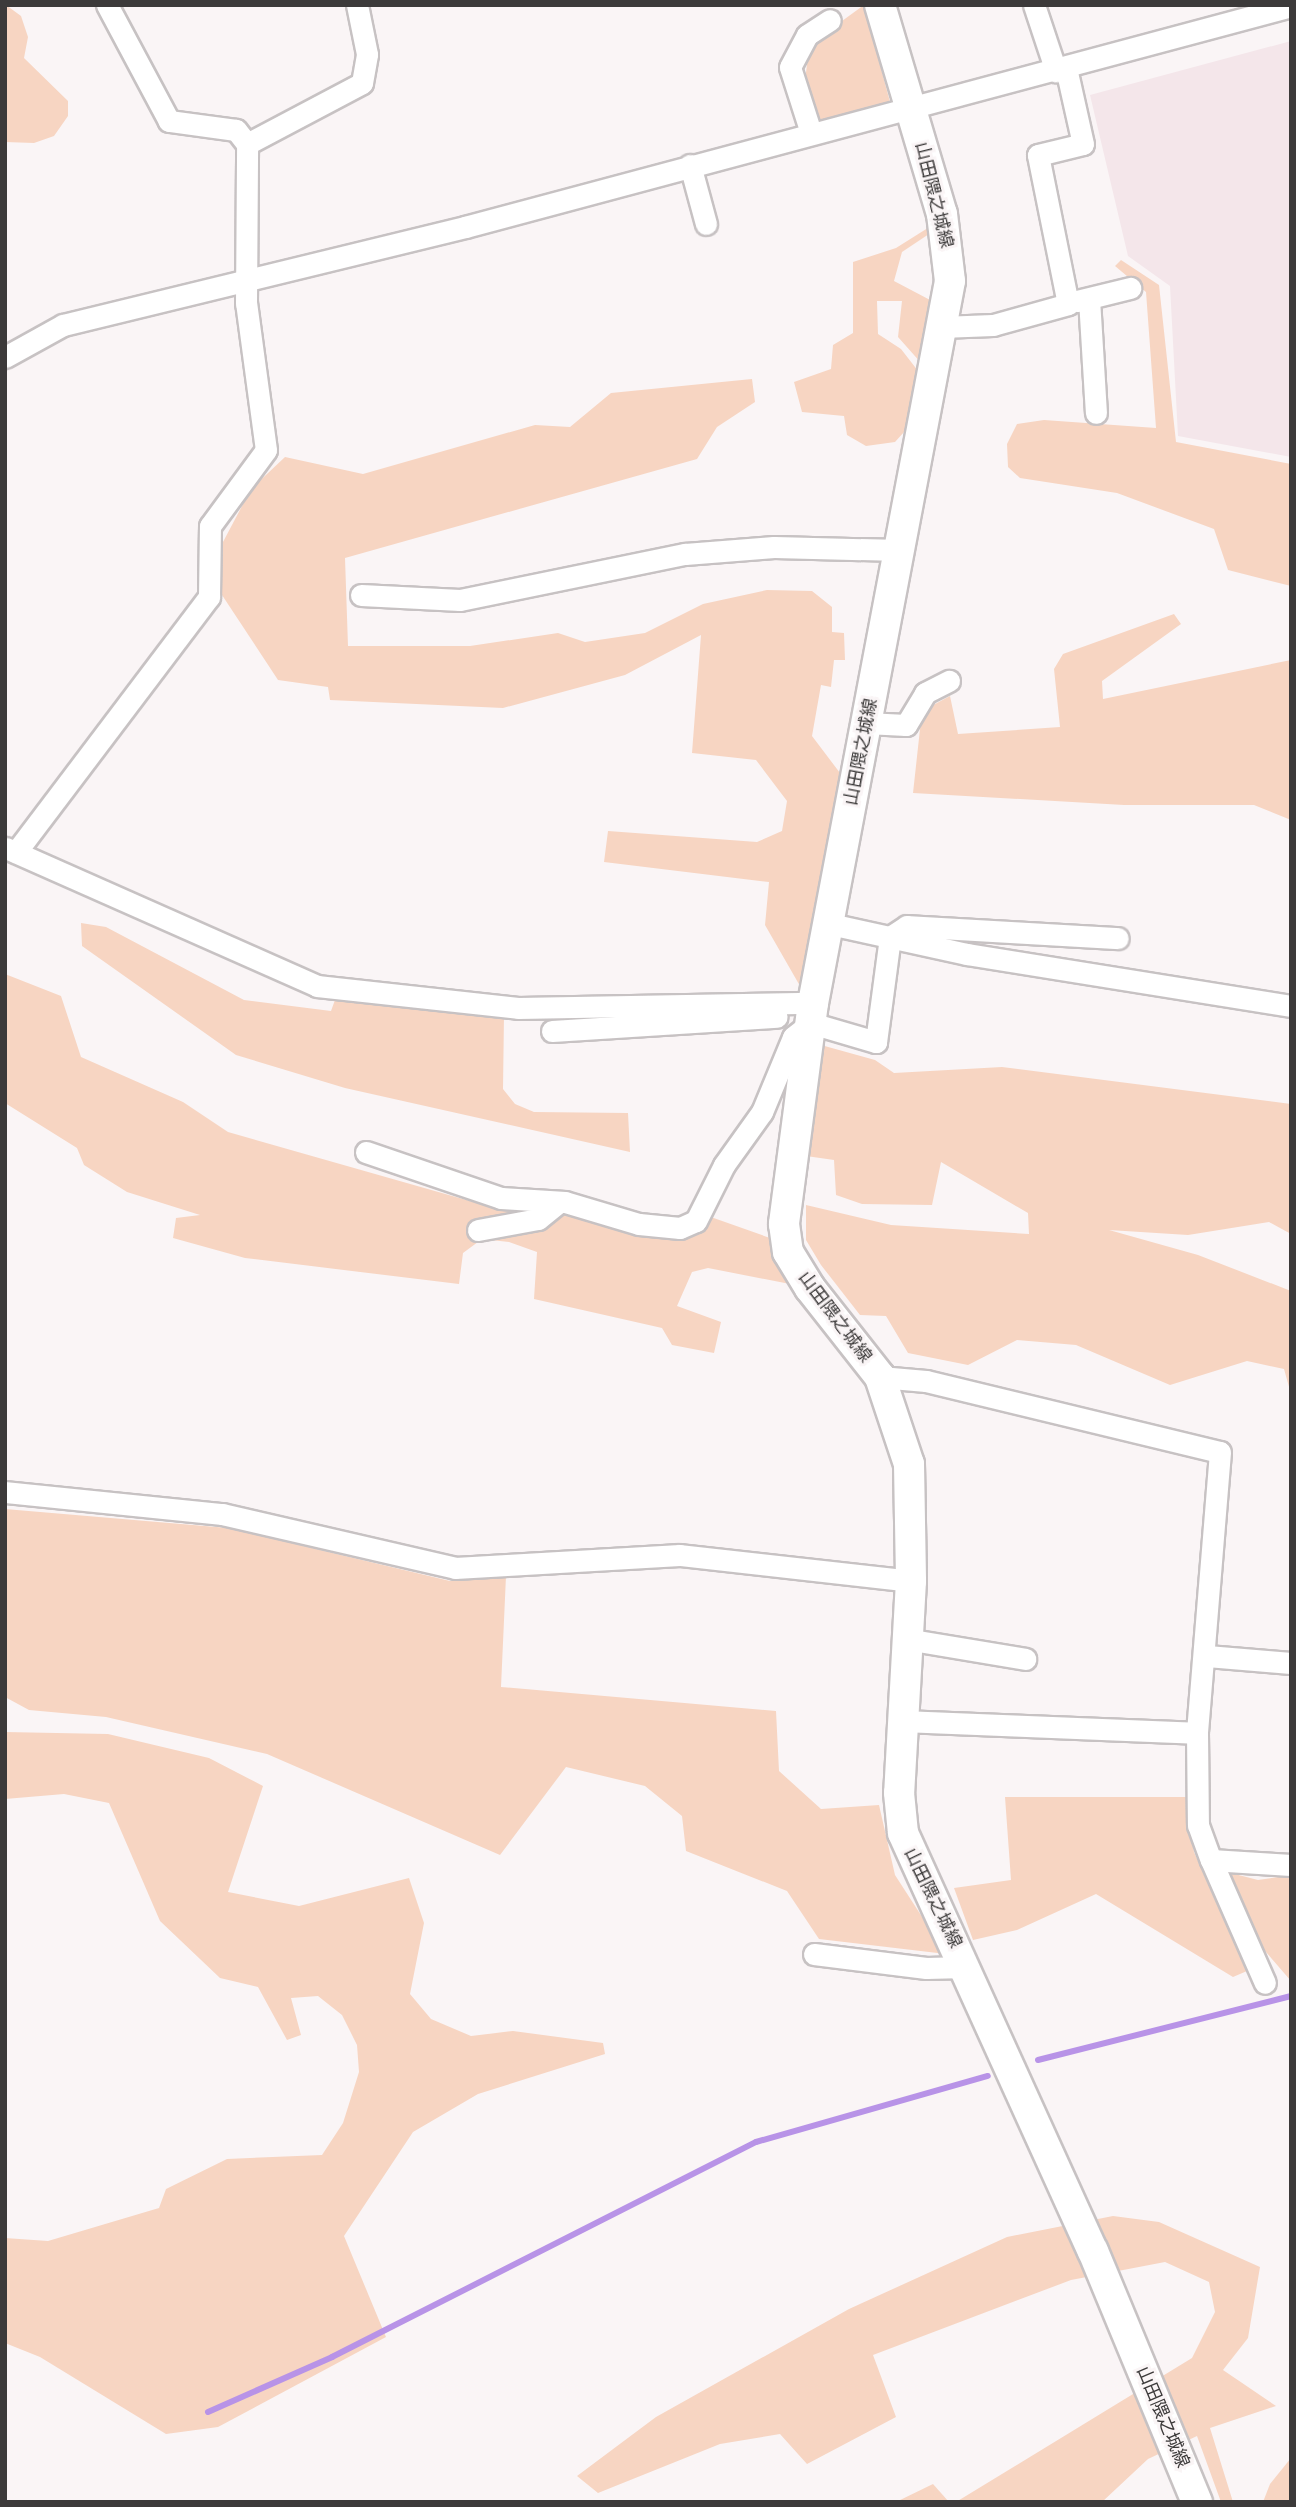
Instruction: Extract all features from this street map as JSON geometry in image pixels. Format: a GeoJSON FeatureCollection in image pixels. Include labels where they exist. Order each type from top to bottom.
{"type":"FeatureCollection","features":[{"type":"Feature","properties":{"kind":"main road","name":"山田隈之城線"},"geometry":{"type":"LineString","coordinates":[[880,5],[911,108],[950,256],[941,327],[901,550],[812,1014],[785,1188],[788,1252],[880,1377],[909,1464],[911,1581],[900,1721],[903,1833],[966,1966],[1197,2502]]}},
{"type":"Feature","properties":{"kind":"street"},"geometry":{"type":"LineString","coordinates":[[107,5],[169,121],[236,130],[247,145],[248,280],[266,450],[210,526],[209,597],[11,850],[317,986],[519,1008],[812,1014],[876,1042],[890,937]]}},
{"type":"Feature","properties":{"kind":"street"},"geometry":{"type":"LineString","coordinates":[[247,145],[362,83],[367,54],[357,5]]}},
{"type":"Feature","properties":{"kind":"street"},"geometry":{"type":"LineString","coordinates":[[1034,5],[1061,69],[1083,144],[1038,155],[1078,301],[1096,413]]}},
{"type":"Feature","properties":{"kind":"street"},"geometry":{"type":"LineString","coordinates":[[5,357],[63,325],[248,280],[1061,69],[1253,10],[1291,6]]}},
{"type":"Feature","properties":{"kind":"street"},"geometry":{"type":"LineString","coordinates":[[811,133],[790,67],[807,35],[830,20]]}},
{"type":"Feature","properties":{"kind":"street"},"geometry":{"type":"LineString","coordinates":[[690,165],[706,224]]}},
{"type":"Feature","properties":{"kind":"street"},"geometry":{"type":"LineString","coordinates":[[941,327],[993,324],[1130,288]]}},
{"type":"Feature","properties":{"kind":"street"},"geometry":{"type":"LineString","coordinates":[[361,595],[460,600],[685,554],[775,547],[901,550]]}},
{"type":"Feature","properties":{"kind":"street"},"geometry":{"type":"LineString","coordinates":[[866,723],[906,725],[925,693],[949,681]]}},
{"type":"Feature","properties":{"kind":"street"},"geometry":{"type":"LineString","coordinates":[[890,937],[928,923],[1118,938]]}},
{"type":"Feature","properties":{"kind":"street"},"geometry":{"type":"LineString","coordinates":[[830,924],[890,937],[1291,1006]]}},
{"type":"Feature","properties":{"kind":"street"},"geometry":{"type":"LineString","coordinates":[[552,1031],[812,1014]]}},
{"type":"Feature","properties":{"kind":"street"},"geometry":{"type":"LineString","coordinates":[[366,1152],[501,1198],[559,1202],[639,1224],[680,1228],[695,1221],[724,1165],[762,1112],[793,1037],[812,1014]]}},
{"type":"Feature","properties":{"kind":"street"},"geometry":{"type":"LineString","coordinates":[[478,1230],[538,1219],[559,1202]]}},
{"type":"Feature","properties":{"kind":"street"},"geometry":{"type":"LineString","coordinates":[[880,1377],[926,1381],[1220,1452],[1207,1656],[1197,1733],[1198,1825],[1210,1860],[1265,1983]]}},
{"type":"Feature","properties":{"kind":"street"},"geometry":{"type":"LineString","coordinates":[[5,1492],[222,1514],[455,1568],[680,1555],[911,1581]]}},
{"type":"Feature","properties":{"kind":"street"},"geometry":{"type":"LineString","coordinates":[[906,1639],[1025,1659]]}},
{"type":"Feature","properties":{"kind":"street"},"geometry":{"type":"LineString","coordinates":[[1207,1656],[1291,1663]]}},
{"type":"Feature","properties":{"kind":"street"},"geometry":{"type":"LineString","coordinates":[[900,1721],[1197,1733]]}},
{"type":"Feature","properties":{"kind":"street"},"geometry":{"type":"LineString","coordinates":[[1210,1860],[1291,1865]]}},
{"type":"Feature","properties":{"kind":"street"},"geometry":{"type":"LineString","coordinates":[[814,1954],[926,1968],[966,1966]]}},
{"type":"Feature","properties":{"kind":"shaded area"},"geometry":{"type":"Polygon","coordinates":[[[6,5],[21,16],[28,37],[24,58],[68,101],[68,116],[54,136],[34,143],[5,142],[6,5]]]}},
{"type":"Feature","properties":{"kind":"shaded area"},"geometry":{"type":"Polygon","coordinates":[[[864,5],[890,102],[817,121],[805,81],[808,56],[820,37],[864,5]]]}},
{"type":"Feature","properties":{"kind":"shaded area"},"geometry":{"type":"Polygon","coordinates":[[[1291,41],[1291,457],[1178,436],[1170,286],[1128,256],[1090,95],[1291,41]]]}},
{"type":"Feature","properties":{"kind":"shaded area"},"geometry":{"type":"Polygon","coordinates":[[[931,226],[932,232],[902,252],[894,281],[932,301],[922,364],[898,337],[902,301],[877,301],[878,334],[901,349],[922,376],[914,421],[895,442],[866,446],[847,435],[844,416],[802,412],[794,382],[831,369],[833,345],[853,333],[853,262],[896,248],[931,226]]]}},
{"type":"Feature","properties":{"kind":"shaded area"},"geometry":{"type":"Polygon","coordinates":[[[1121,260],[1159,285],[1176,442],[1291,464],[1291,586],[1228,570],[1214,529],[1117,493],[1020,478],[1008,467],[1007,444],[1017,424],[1044,420],[1156,428],[1146,292],[1115,266],[1121,260]]]}},
{"type":"Feature","properties":{"kind":"shaded area"},"geometry":{"type":"Polygon","coordinates":[[[752,379],[755,402],[717,427],[697,459],[345,558],[348,646],[470,646],[558,633],[585,642],[645,633],[703,604],[767,590],[812,591],[832,607],[832,632],[844,633],[845,660],[834,660],[831,687],[821,685],[812,736],[840,773],[800,986],[765,925],[769,882],[604,862],[608,831],[757,842],[782,831],[787,801],[756,760],[692,753],[701,635],[625,675],[503,708],[330,700],[328,687],[278,680],[220,592],[223,542],[251,489],[285,457],[363,474],[535,425],[570,427],[611,393],[752,379]]]}},
{"type":"Feature","properties":{"kind":"shaded area"},"geometry":{"type":"Polygon","coordinates":[[[1174,614],[1181,624],[1102,681],[1103,699],[1291,660],[1291,820],[1254,805],[1124,805],[913,793],[922,711],[950,696],[958,734],[1060,727],[1054,669],[1063,654],[1174,614]]]}},
{"type":"Feature","properties":{"kind":"shaded area"},"geometry":{"type":"Polygon","coordinates":[[[81,923],[106,927],[244,1000],[331,1011],[335,1000],[504,1015],[503,1089],[515,1104],[534,1112],[628,1113],[630,1152],[345,1088],[236,1055],[82,946],[81,923]]]}},
{"type":"Feature","properties":{"kind":"shaded area"},"geometry":{"type":"Polygon","coordinates":[[[5,974],[61,996],[81,1057],[183,1102],[228,1132],[498,1209],[564,1212],[639,1237],[684,1236],[708,1216],[770,1238],[790,1284],[708,1268],[692,1272],[677,1306],[721,1322],[714,1353],[672,1345],[662,1328],[534,1299],[537,1252],[509,1242],[482,1239],[463,1253],[459,1284],[245,1258],[173,1238],[176,1218],[200,1215],[127,1192],[84,1165],[77,1148],[5,1103],[5,974]]]}},
{"type":"Feature","properties":{"kind":"shaded area"},"geometry":{"type":"Polygon","coordinates":[[[821,1045],[875,1060],[894,1073],[1002,1067],[1291,1104],[1291,1234],[1269,1222],[1188,1235],[1109,1230],[1198,1255],[1291,1291],[1291,1394],[1284,1369],[1247,1361],[1170,1385],[1076,1345],[1017,1340],[968,1365],[908,1353],[886,1316],[860,1315],[821,1265],[806,1240],[806,1205],[891,1225],[1029,1234],[1028,1213],[941,1162],[932,1205],[862,1204],[836,1195],[834,1160],[806,1156],[821,1045]]]}},
{"type":"Feature","properties":{"kind":"shaded area"},"geometry":{"type":"Polygon","coordinates":[[[5,1509],[228,1528],[450,1581],[506,1576],[501,1687],[776,1711],[779,1771],[821,1809],[879,1805],[895,1875],[946,1954],[819,1939],[787,1891],[686,1851],[682,1816],[645,1786],[566,1767],[500,1855],[267,1754],[106,1717],[29,1710],[5,1697],[5,1509]]]}},
{"type":"Feature","properties":{"kind":"shaded area"},"geometry":{"type":"Polygon","coordinates":[[[5,1732],[108,1734],[209,1758],[263,1786],[228,1892],[299,1906],[409,1878],[424,1923],[410,1994],[431,2019],[471,2036],[513,2031],[603,2043],[605,2054],[478,2094],[413,2132],[344,2236],[386,2337],[218,2427],[166,2434],[40,2357],[5,2343],[5,2238],[48,2241],[159,2208],[166,2189],[227,2159],[322,2155],[343,2123],[359,2072],[357,2045],[342,2015],[318,1996],[291,1998],[301,2035],[287,2040],[258,1987],[220,1978],[160,1921],[109,1803],[64,1794],[5,1799],[5,1732]]]}},
{"type":"Feature","properties":{"kind":"shaded area"},"geometry":{"type":"Polygon","coordinates":[[[1005,1797],[1186,1797],[1194,1852],[1247,1971],[1233,1977],[1096,1894],[1017,1930],[973,1940],[954,1888],[1011,1880],[1005,1797]]]}},
{"type":"Feature","properties":{"kind":"shaded area"},"geometry":{"type":"Polygon","coordinates":[[[1223,1871],[1258,1880],[1291,1875],[1291,1981],[1259,1944],[1223,1871]]]}},
{"type":"Feature","properties":{"kind":"shaded area"},"geometry":{"type":"Polygon","coordinates":[[[1113,2216],[1159,2222],[1260,2267],[1248,2338],[1223,2370],[1276,2406],[1210,2428],[1233,2502],[1221,2502],[1197,2436],[1148,2459],[1102,2502],[956,2502],[1192,2358],[1215,2312],[1209,2282],[1165,2262],[1071,2280],[873,2355],[896,2417],[807,2464],[780,2434],[720,2444],[598,2493],[577,2476],[656,2417],[849,2309],[1007,2237],[1113,2216]]]}},
{"type":"Feature","properties":{"kind":"shaded area"},"geometry":{"type":"Polygon","coordinates":[[[1291,2458],[1291,2502],[1263,2502],[1270,2484],[1291,2458]]]}},
{"type":"Feature","properties":{"kind":"shaded area"},"geometry":{"type":"Polygon","coordinates":[[[933,2484],[949,2502],[896,2502],[933,2484]]]}},
{"type":"Feature","properties":{"kind":"waterway"},"geometry":{"type":"LineString","coordinates":[[1038,2060],[1291,1996]]}},
{"type":"Feature","properties":{"kind":"waterway"},"geometry":{"type":"LineString","coordinates":[[208,2412],[332,2357],[756,2142],[988,2076]]}}]}
